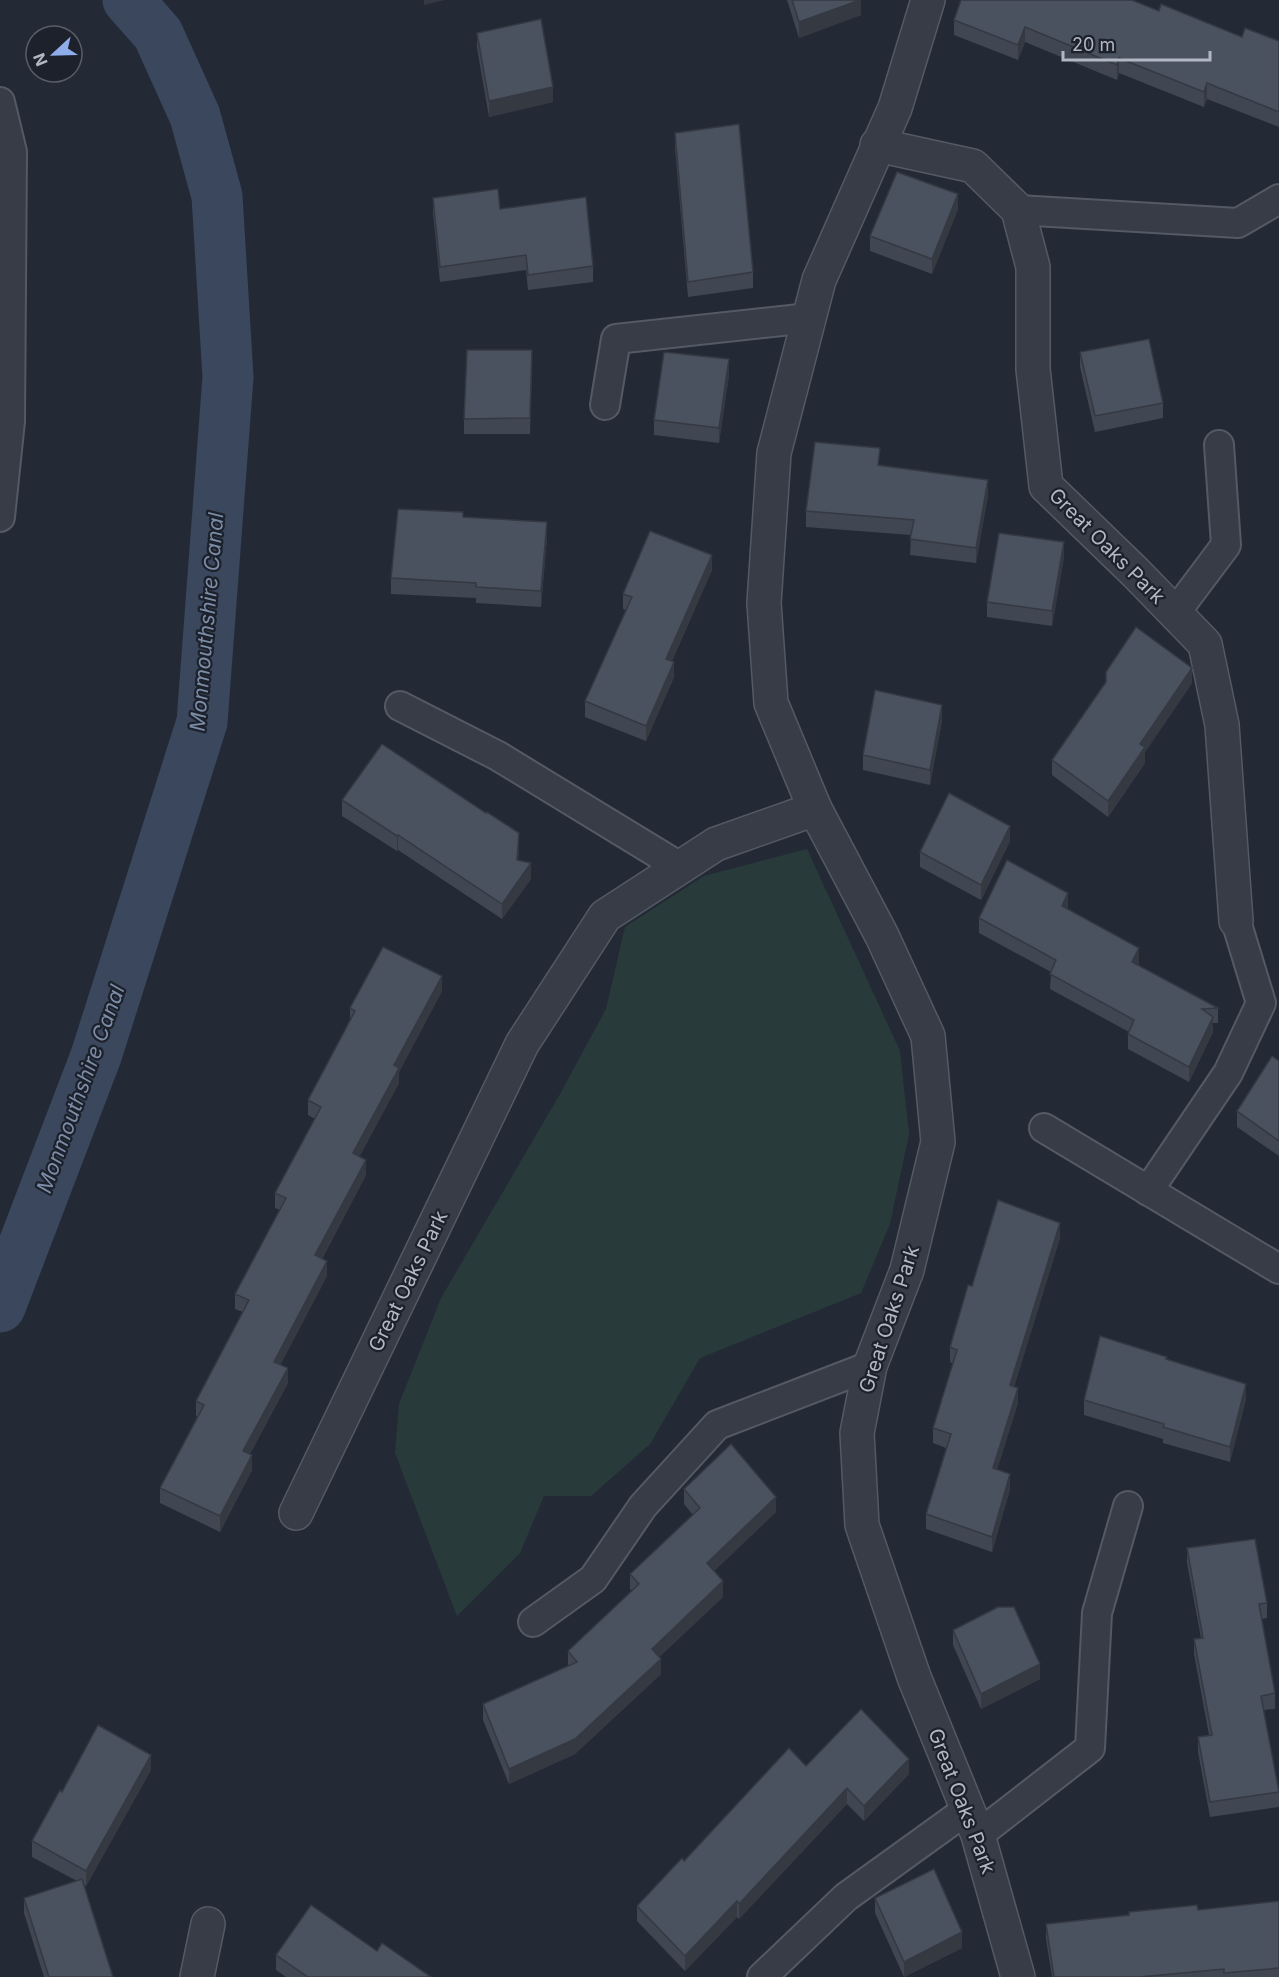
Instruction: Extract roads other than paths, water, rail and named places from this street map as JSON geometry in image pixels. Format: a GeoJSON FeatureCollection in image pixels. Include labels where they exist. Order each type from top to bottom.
{"type":"FeatureCollection","features":[{"type":"Feature","properties":{"kind":"street","name":"Great Oaks Park"},"geometry":{"type":"LineString","coordinates":[[928,0],[895,108],[819,280],[774,453],[764,603],[771,703],[815,809],[882,936],[928,1036],[938,1143],[907,1270],[870,1365],[857,1433],[862,1525],[914,1677],[973,1822],[1018,1977]]}},
{"type":"Feature","properties":{"kind":"street"},"geometry":{"type":"LineString","coordinates":[[877,145],[973,166],[1018,210]]}},
{"type":"Feature","properties":{"kind":"street","name":"Great Oaks Park"},"geometry":{"type":"LineString","coordinates":[[1018,210],[1033,267],[1033,369],[1046,486],[1205,644],[1222,725],[1236,921]]}},
{"type":"Feature","properties":{"kind":"street","name":"Great Oaks Park"},"geometry":{"type":"LineString","coordinates":[[296,1513],[522,1044],[604,916],[716,844],[815,809]]}},
{"type":"Feature","properties":{"kind":"street"},"geometry":{"type":"LineString","coordinates":[[197,1977],[208,1924]]}},
{"type":"Feature","properties":{"kind":"lane"},"geometry":{"type":"LineString","coordinates":[[0,102],[12,152],[12,164],[10,421],[0,517]]}},
{"type":"Feature","properties":{"kind":"lane"},"geometry":{"type":"LineString","coordinates":[[1018,210],[1238,223],[1279,199]]}},
{"type":"Feature","properties":{"kind":"lane"},"geometry":{"type":"LineString","coordinates":[[605,405],[616,339],[809,318]]}},
{"type":"Feature","properties":{"kind":"lane"},"geometry":{"type":"LineString","coordinates":[[1175,614],[1226,545],[1219,445]]}},
{"type":"Feature","properties":{"kind":"lane"},"geometry":{"type":"LineString","coordinates":[[400,706],[498,756],[680,867]]}},
{"type":"Feature","properties":{"kind":"lane"},"geometry":{"type":"LineString","coordinates":[[1148,1191],[1228,1073],[1261,1003],[1236,921]]}},
{"type":"Feature","properties":{"kind":"lane"},"geometry":{"type":"LineString","coordinates":[[1044,1128],[1279,1269]]}},
{"type":"Feature","properties":{"kind":"lane"},"geometry":{"type":"LineString","coordinates":[[533,1622],[593,1579],[643,1506],[717,1425],[870,1365]]}},
{"type":"Feature","properties":{"kind":"lane"},"geometry":{"type":"LineString","coordinates":[[762,1977],[846,1897],[973,1822],[1090,1748],[1096,1613],[1128,1506]]}},
{"type":"Feature","properties":{"kind":"waterway","name":"Monmouthshire Canal"},"geometry":{"type":"LineString","coordinates":[[0,1307],[96,1056],[202,722],[228,377],[217,196],[195,116],[158,34],[128,0]]}}]}
